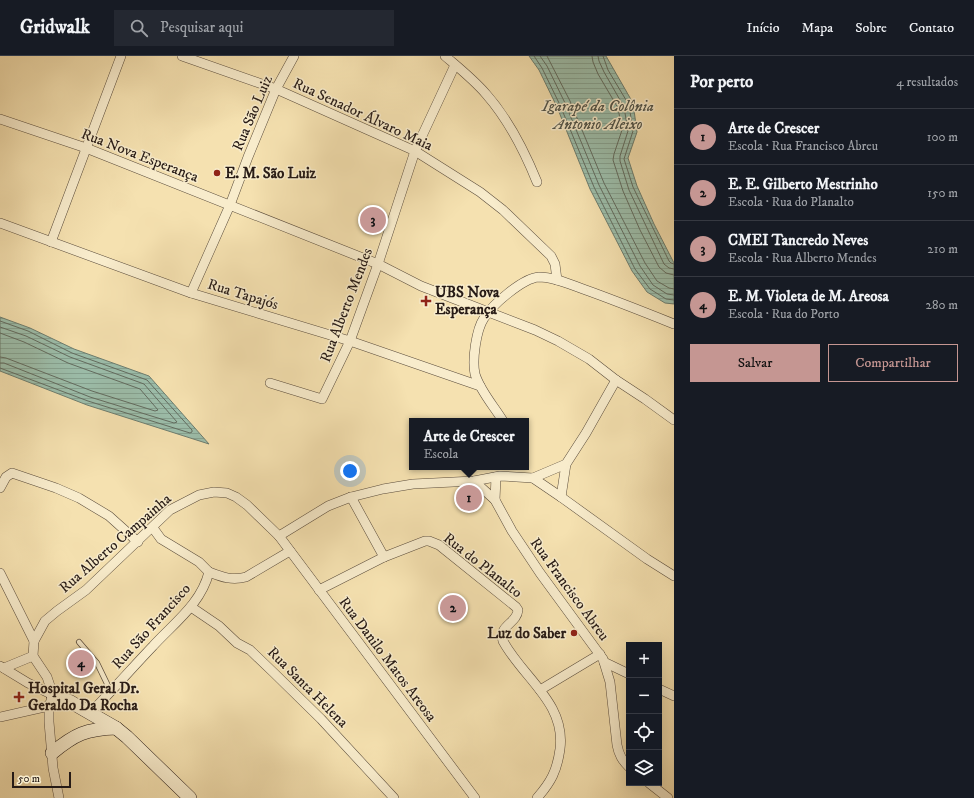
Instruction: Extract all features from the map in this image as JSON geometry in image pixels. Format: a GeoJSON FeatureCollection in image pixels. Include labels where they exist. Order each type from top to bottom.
{"type":"FeatureCollection","features":[{"type":"Feature","properties":{"kind":"street"},"geometry":{"type":"LineString","coordinates":[[51,242],[121,56]]}},
{"type":"Feature","properties":{"kind":"street","name":"Rua Senador Álvaro Maia"},"geometry":{"type":"LineString","coordinates":[[182,56],[192,58],[276,89],[415,151],[480,192],[503,210],[551,256],[555,264],[557,280]]}},
{"type":"Feature","properties":{"kind":"street","name":"Rua São Luiz"},"geometry":{"type":"LineString","coordinates":[[191,293],[230,205],[276,89],[294,56]]}},
{"type":"Feature","properties":{"kind":"street"},"geometry":{"type":"LineString","coordinates":[[445,56],[486,93],[503,114],[513,130],[537,182]]}},
{"type":"Feature","properties":{"kind":"street","name":"Rua Alberto Mendes"},"geometry":{"type":"LineString","coordinates":[[270,383],[322,399],[350,341],[378,264],[415,151],[455,65]]}},
{"type":"Feature","properties":{"kind":"street","name":"Rua Nova Esperança"},"geometry":{"type":"LineString","coordinates":[[0,119],[86,148],[378,264],[422,286],[470,306],[536,330],[589,359],[616,380],[674,420]]}},
{"type":"Feature","properties":{"kind":"street","name":"Rua Tapajós"},"geometry":{"type":"LineString","coordinates":[[0,223],[191,293],[350,341],[480,386]]}},
{"type":"Feature","properties":{"kind":"street"},"geometry":{"type":"LineString","coordinates":[[501,418],[480,386],[475,373],[476,341],[479,328],[489,312],[509,292],[528,280],[539,277],[557,280],[619,302],[674,324]]}},
{"type":"Feature","properties":{"kind":"street"},"geometry":{"type":"LineString","coordinates":[[562,497],[566,464],[586,433],[616,380]]}},
{"type":"Feature","properties":{"kind":"street"},"geometry":{"type":"LineString","coordinates":[[532,478],[566,464]]}},
{"type":"Feature","properties":{"kind":"street"},"geometry":{"type":"LineString","coordinates":[[279,536],[328,506],[352,497],[383,489],[413,484],[474,480],[496,477],[514,472],[532,478],[562,497],[647,559],[674,576]]}},
{"type":"Feature","properties":{"kind":"street"},"geometry":{"type":"LineString","coordinates":[[0,488],[6,477],[12,473],[56,488],[79,498],[109,516],[138,542]]}},
{"type":"Feature","properties":{"kind":"street"},"geometry":{"type":"LineString","coordinates":[[495,500],[496,477]]}},
{"type":"Feature","properties":{"kind":"street","name":"Rua Francisco Abreu"},"geometry":{"type":"LineString","coordinates":[[474,480],[495,500],[512,531],[540,573],[602,658],[610,682],[617,745],[622,760],[626,764]]}},
{"type":"Feature","properties":{"kind":"street","name":"Rua Alberto Campainha"},"geometry":{"type":"LineString","coordinates":[[34,641],[45,621],[86,590],[153,528],[170,510],[199,495],[214,492],[228,493],[236,497],[247,505],[279,536]]}},
{"type":"Feature","properties":{"kind":"street"},"geometry":{"type":"LineString","coordinates":[[319,590],[384,557],[352,497]]}},
{"type":"Feature","properties":{"kind":"street"},"geometry":{"type":"LineString","coordinates":[[153,528],[161,539],[200,562],[209,572],[228,579],[239,579],[246,577],[290,551]]}},
{"type":"Feature","properties":{"kind":"street","name":"Rua Danilo Matos Areosa"},"geometry":{"type":"LineString","coordinates":[[279,536],[475,798]]}},
{"type":"Feature","properties":{"kind":"street","name":"Rua do Planalto"},"geometry":{"type":"LineString","coordinates":[[384,557],[425,541],[429,541],[444,549],[517,608],[518,614],[503,630],[502,637],[506,646],[552,708],[559,721],[561,737],[558,763],[555,773],[548,785],[537,798]]}},
{"type":"Feature","properties":{"kind":"street","name":"Rua São Francisco"},"geometry":{"type":"LineString","coordinates":[[90,713],[191,607],[205,586],[209,572]]}},
{"type":"Feature","properties":{"kind":"street"},"geometry":{"type":"LineString","coordinates":[[0,573],[34,641],[33,656],[47,678],[51,701],[52,753],[59,798]]}},
{"type":"Feature","properties":{"kind":"street","name":"Rua Santa Helena"},"geometry":{"type":"LineString","coordinates":[[191,607],[219,626],[237,643],[250,650],[332,730],[394,798]]}},
{"type":"Feature","properties":{"kind":"street"},"geometry":{"type":"LineString","coordinates":[[2,667],[33,656]]}},
{"type":"Feature","properties":{"kind":"street"},"geometry":{"type":"LineString","coordinates":[[540,690],[602,658],[626,672]]}},
{"type":"Feature","properties":{"kind":"street"},"geometry":{"type":"LineString","coordinates":[[2,667],[28,683],[51,701]]}},
{"type":"Feature","properties":{"kind":"street"},"geometry":{"type":"LineString","coordinates":[[662,690],[674,696]]}},
{"type":"Feature","properties":{"kind":"street"},"geometry":{"type":"LineString","coordinates":[[0,717],[51,701],[69,701],[116,728],[128,737],[190,798]]}},
{"type":"Feature","properties":{"kind":"street"},"geometry":{"type":"LineString","coordinates":[[52,753],[77,735],[90,730],[116,728]]}},
{"type":"Feature","properties":{"kind":"street"},"geometry":{"type":"LineString","coordinates":[[653,786],[668,798]]}},
{"type":"Feature","properties":{"kind":"lane"},"geometry":{"type":"LineString","coordinates":[[79,642],[97,663],[111,692]]}},
{"type":"Feature","properties":{"kind":"water","name":"Igarapé da Colônia Antonio Aleixo"},"geometry":{"type":"Polygon","coordinates":[[[529,56],[606,56],[633,103],[637,132],[628,158],[637,186],[674,263],[674,304],[665,303],[647,292],[632,271],[590,189],[557,107],[539,70],[529,56]]]}},
{"type":"Feature","properties":{"kind":"water"},"geometry":{"type":"Polygon","coordinates":[[[0,317],[30,328],[74,349],[149,376],[209,444],[87,405],[0,371],[0,317]]]}},
{"type":"Feature","properties":{"kind":"place","name":"E. M. São Luiz"},"geometry":{"type":"Point","coordinates":[217,173]}},
{"type":"Feature","properties":{"kind":"place","name":"CMEI Tancredo Neves"},"geometry":{"type":"Point","coordinates":[373,220]}},
{"type":"Feature","properties":{"kind":"place","name":"UBS Nova Esperança"},"geometry":{"type":"Point","coordinates":[426,301]}},
{"type":"Feature","properties":{"kind":"place","name":"Arte de Crescer"},"geometry":{"type":"Point","coordinates":[469,498]}},
{"type":"Feature","properties":{"kind":"place","name":"E. E. Gilberto Mestrinho"},"geometry":{"type":"Point","coordinates":[453,608]}},
{"type":"Feature","properties":{"kind":"place","name":"Luz do Saber"},"geometry":{"type":"Point","coordinates":[574,633]}},
{"type":"Feature","properties":{"kind":"place","name":"E. M. Violeta de M. Areosa"},"geometry":{"type":"Point","coordinates":[81,663]}},
{"type":"Feature","properties":{"kind":"place","name":"Hospital Geral Dr. Geraldo Da Rocha"},"geometry":{"type":"Point","coordinates":[19,697]}}]}
